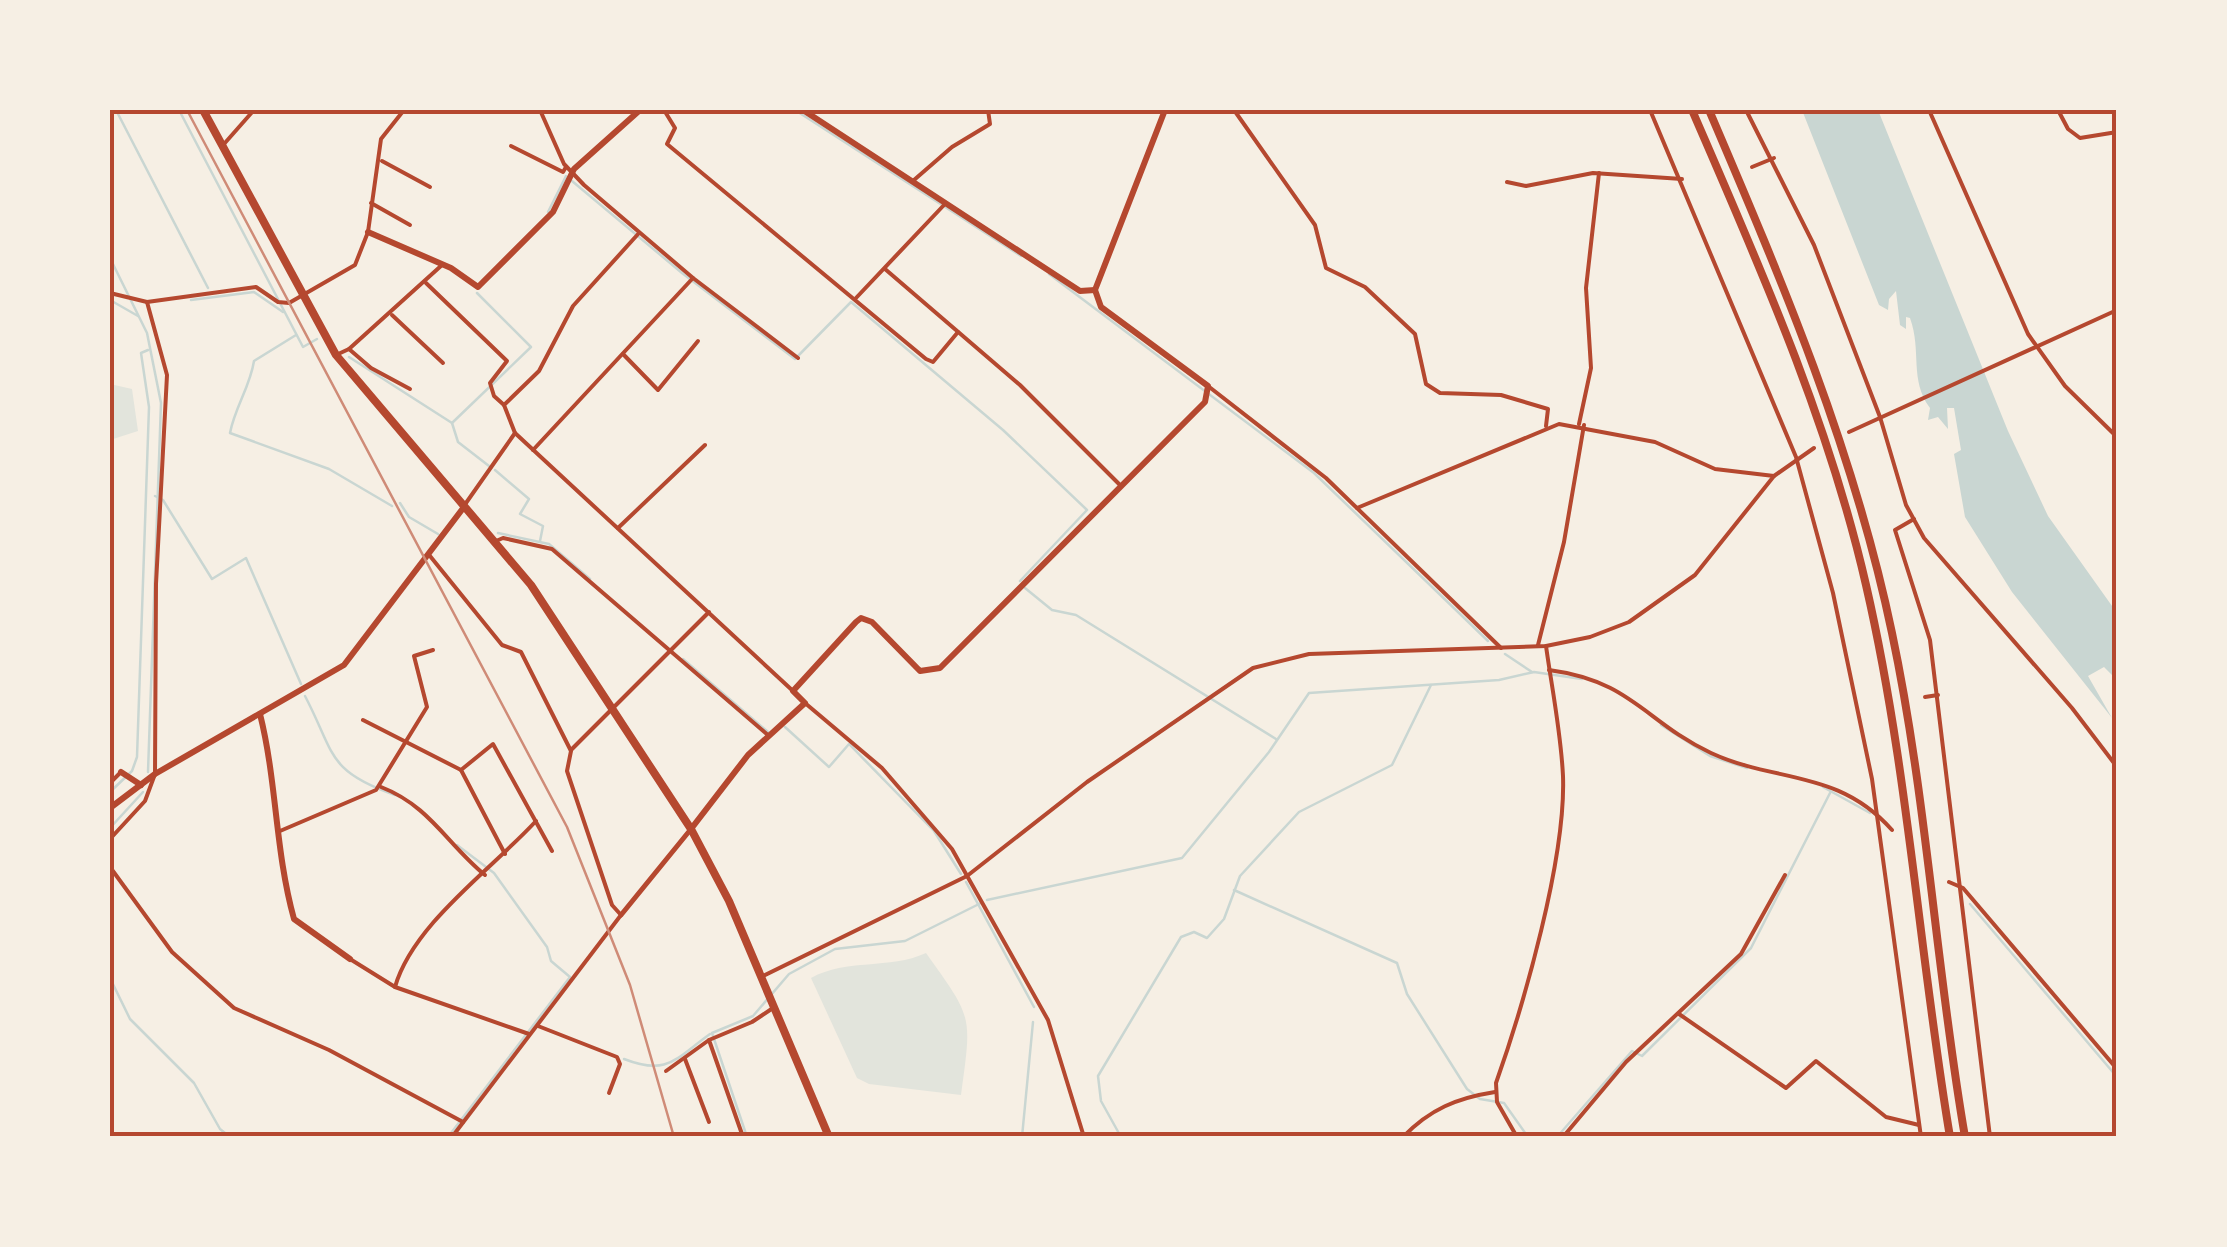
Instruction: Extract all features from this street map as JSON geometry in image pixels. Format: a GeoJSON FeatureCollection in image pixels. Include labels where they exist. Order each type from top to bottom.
{"type":"FeatureCollection","features":[{"type":"Feature","properties":{"kind":"highway"},"geometry":{"type":"LineString","coordinates":[[203,110],[336,355],[496,541],[614,709],[691,829],[762,977],[829,1137]]}},
{"type":"Feature","properties":{"kind":"highway"},"geometry":{"type":"LineString","coordinates":[[1692,110],[1794,353],[1836,472],[1865,581],[1899,752],[1950,1137]]}},
{"type":"Feature","properties":{"kind":"highway"},"geometry":{"type":"LineString","coordinates":[[1709,110],[1809,349],[1867,524],[1913,748],[1965,1137]]}},
{"type":"Feature","properties":{"kind":"main road"},"geometry":{"type":"LineString","coordinates":[[368,232],[442,266],[476,287],[481,286],[553,212],[568,173],[640,110]]}},
{"type":"Feature","properties":{"kind":"main road"},"geometry":{"type":"LineString","coordinates":[[803,110],[943,208],[1080,291],[1095,290]]}},
{"type":"Feature","properties":{"kind":"main road"},"geometry":{"type":"LineString","coordinates":[[691,829],[748,754],[804,702],[793,691],[861,618],[872,622],[920,672],[940,668],[1121,486],[1208,392],[1101,307],[1095,290],[1165,110]]}},
{"type":"Feature","properties":{"kind":"main road"},"geometry":{"type":"LineString","coordinates":[[110,808],[156,774],[344,665],[464,506]]}},
{"type":"Feature","properties":{"kind":"main road"},"geometry":{"type":"LineString","coordinates":[[260,714],[272,772],[276,833],[294,919],[350,959]]}},
{"type":"Feature","properties":{"kind":"main road"},"geometry":{"type":"LineString","coordinates":[[122,773],[141,784]]}},
{"type":"Feature","properties":{"kind":"street"},"geometry":{"type":"LineString","coordinates":[[222,146],[254,110]]}},
{"type":"Feature","properties":{"kind":"street"},"geometry":{"type":"LineString","coordinates":[[110,293],[146,302],[256,287],[280,303],[302,296],[355,265],[368,232],[385,129],[404,110]]}},
{"type":"Feature","properties":{"kind":"street"},"geometry":{"type":"LineString","coordinates":[[540,110],[568,173],[691,279],[797,357]]}},
{"type":"Feature","properties":{"kind":"street"},"geometry":{"type":"LineString","coordinates":[[664,110],[675,128],[666,144],[933,362],[958,332]]}},
{"type":"Feature","properties":{"kind":"street"},"geometry":{"type":"LineString","coordinates":[[910,183],[952,146],[990,124],[988,110]]}},
{"type":"Feature","properties":{"kind":"street"},"geometry":{"type":"LineString","coordinates":[[1245,110],[1236,113],[1315,225],[1326,268],[1365,287],[1415,334],[1426,384],[1445,394],[1501,396],[1548,409],[1546,426]]}},
{"type":"Feature","properties":{"kind":"street"},"geometry":{"type":"LineString","coordinates":[[1650,110],[1682,178],[1796,457],[1839,614],[1876,813],[1921,1137]]}},
{"type":"Feature","properties":{"kind":"street"},"geometry":{"type":"LineString","coordinates":[[1746,110],[1774,158],[1814,244],[1914,519],[1938,557],[2059,693],[2117,768]]}},
{"type":"Feature","properties":{"kind":"street"},"geometry":{"type":"LineString","coordinates":[[1929,110],[2034,348],[2065,386],[2116,435]]}},
{"type":"Feature","properties":{"kind":"street"},"geometry":{"type":"LineString","coordinates":[[2058,110],[2063,122],[2080,138],[2117,132]]}},
{"type":"Feature","properties":{"kind":"street"},"geometry":{"type":"LineString","coordinates":[[511,146],[568,173]]}},
{"type":"Feature","properties":{"kind":"street"},"geometry":{"type":"LineString","coordinates":[[1752,166],[1774,158]]}},
{"type":"Feature","properties":{"kind":"street"},"geometry":{"type":"LineString","coordinates":[[380,160],[430,187]]}},
{"type":"Feature","properties":{"kind":"street"},"geometry":{"type":"LineString","coordinates":[[1508,182],[1526,186],[1599,173],[1682,178]]}},
{"type":"Feature","properties":{"kind":"street"},"geometry":{"type":"LineString","coordinates":[[1538,647],[1564,542],[1590,368],[1586,288],[1599,173]]}},
{"type":"Feature","properties":{"kind":"street"},"geometry":{"type":"LineString","coordinates":[[370,203],[410,225]]}},
{"type":"Feature","properties":{"kind":"street"},"geometry":{"type":"LineString","coordinates":[[856,298],[943,208]]}},
{"type":"Feature","properties":{"kind":"street"},"geometry":{"type":"LineString","coordinates":[[504,405],[538,371],[573,306],[638,236]]}},
{"type":"Feature","properties":{"kind":"street"},"geometry":{"type":"LineString","coordinates":[[336,355],[349,349],[442,266]]}},
{"type":"Feature","properties":{"kind":"street"},"geometry":{"type":"LineString","coordinates":[[885,268],[1020,385],[1121,486]]}},
{"type":"Feature","properties":{"kind":"street"},"geometry":{"type":"LineString","coordinates":[[533,450],[691,279]]}},
{"type":"Feature","properties":{"kind":"street"},"geometry":{"type":"LineString","coordinates":[[426,282],[507,361],[490,387],[504,405],[515,434],[793,691]]}},
{"type":"Feature","properties":{"kind":"street"},"geometry":{"type":"LineString","coordinates":[[110,838],[145,801],[156,774],[152,734],[167,375],[146,302]]}},
{"type":"Feature","properties":{"kind":"street"},"geometry":{"type":"LineString","coordinates":[[1848,432],[2117,310]]}},
{"type":"Feature","properties":{"kind":"street"},"geometry":{"type":"LineString","coordinates":[[390,314],[443,363]]}},
{"type":"Feature","properties":{"kind":"street"},"geometry":{"type":"LineString","coordinates":[[623,354],[658,390],[698,341]]}},
{"type":"Feature","properties":{"kind":"street"},"geometry":{"type":"LineString","coordinates":[[349,349],[371,368],[410,388]]}},
{"type":"Feature","properties":{"kind":"street"},"geometry":{"type":"LineString","coordinates":[[1208,392],[1357,508],[1502,648]]}},
{"type":"Feature","properties":{"kind":"street"},"geometry":{"type":"LineString","coordinates":[[1357,508],[1546,426],[1581,425],[1664,445],[1715,469],[1774,476]]}},
{"type":"Feature","properties":{"kind":"street"},"geometry":{"type":"LineString","coordinates":[[464,506],[515,434]]}},
{"type":"Feature","properties":{"kind":"street"},"geometry":{"type":"LineString","coordinates":[[618,528],[704,445]]}},
{"type":"Feature","properties":{"kind":"street"},"geometry":{"type":"LineString","coordinates":[[762,977],[967,876],[1026,827],[1207,696],[1254,668],[1289,657],[1538,647],[1612,630],[1654,607],[1706,562],[1774,476],[1814,448]]}},
{"type":"Feature","properties":{"kind":"street"},"geometry":{"type":"LineString","coordinates":[[1914,519],[1895,530],[1930,640],[1990,1137]]}},
{"type":"Feature","properties":{"kind":"street"},"geometry":{"type":"LineString","coordinates":[[496,541],[503,538],[552,549],[769,736]]}},
{"type":"Feature","properties":{"kind":"street"},"geometry":{"type":"LineString","coordinates":[[430,556],[502,645],[521,652],[571,751]]}},
{"type":"Feature","properties":{"kind":"street"},"geometry":{"type":"LineString","coordinates":[[621,915],[612,905],[567,771],[571,751],[709,612]]}},
{"type":"Feature","properties":{"kind":"street"},"geometry":{"type":"LineString","coordinates":[[1518,1137],[1495,1092],[1537,938],[1561,821],[1563,777],[1546,646]]}},
{"type":"Feature","properties":{"kind":"street"},"geometry":{"type":"LineString","coordinates":[[276,833],[378,788],[427,707],[414,656],[433,650]]}},
{"type":"Feature","properties":{"kind":"street"},"geometry":{"type":"LineString","coordinates":[[1550,673],[1613,686],[1714,754],[1814,780],[1876,813],[1892,830]]}},
{"type":"Feature","properties":{"kind":"street"},"geometry":{"type":"LineString","coordinates":[[1926,697],[1938,695]]}},
{"type":"Feature","properties":{"kind":"street"},"geometry":{"type":"LineString","coordinates":[[804,702],[882,768],[946,840],[1048,1020],[1084,1137]]}},
{"type":"Feature","properties":{"kind":"street"},"geometry":{"type":"LineString","coordinates":[[1858,708],[1868,706]]}},
{"type":"Feature","properties":{"kind":"street"},"geometry":{"type":"LineString","coordinates":[[363,720],[461,770],[505,854]]}},
{"type":"Feature","properties":{"kind":"street"},"geometry":{"type":"LineString","coordinates":[[461,770],[493,744],[552,851]]}},
{"type":"Feature","properties":{"kind":"street"},"geometry":{"type":"LineString","coordinates":[[110,783],[122,773]]}},
{"type":"Feature","properties":{"kind":"street"},"geometry":{"type":"LineString","coordinates":[[378,788],[414,802],[444,830],[448,845],[488,872]]}},
{"type":"Feature","properties":{"kind":"street"},"geometry":{"type":"LineString","coordinates":[[395,987],[400,970],[426,934],[536,821]]}},
{"type":"Feature","properties":{"kind":"street"},"geometry":{"type":"LineString","coordinates":[[452,1137],[526,1033],[691,829]]}},
{"type":"Feature","properties":{"kind":"street"},"geometry":{"type":"LineString","coordinates":[[110,868],[172,952],[234,1008],[328,1050],[461,1121]]}},
{"type":"Feature","properties":{"kind":"street"},"geometry":{"type":"LineString","coordinates":[[1562,1137],[1636,1053],[1681,1016],[1744,950],[1785,875]]}},
{"type":"Feature","properties":{"kind":"street"},"geometry":{"type":"LineString","coordinates":[[1949,882],[1962,888],[2117,1069]]}},
{"type":"Feature","properties":{"kind":"street"},"geometry":{"type":"LineString","coordinates":[[350,959],[395,987],[526,1033]]}},
{"type":"Feature","properties":{"kind":"street"},"geometry":{"type":"LineString","coordinates":[[666,1071],[771,1001]]}},
{"type":"Feature","properties":{"kind":"street"},"geometry":{"type":"LineString","coordinates":[[1681,1016],[1786,1088],[1816,1061],[1886,1117],[1919,1125]]}},
{"type":"Feature","properties":{"kind":"street"},"geometry":{"type":"LineString","coordinates":[[536,1025],[617,1057],[620,1064],[609,1093]]}},
{"type":"Feature","properties":{"kind":"street"},"geometry":{"type":"LineString","coordinates":[[712,1038],[743,1137]]}},
{"type":"Feature","properties":{"kind":"street"},"geometry":{"type":"LineString","coordinates":[[685,1059],[708,1122]]}},
{"type":"Feature","properties":{"kind":"street"},"geometry":{"type":"LineString","coordinates":[[1403,1137],[1420,1120],[1475,1095],[1495,1092]]}},
{"type":"Feature","properties":{"kind":"street"},"geometry":{"type":"LineString","coordinates":[[456,1130],[464,1137]]}},
{"type":"Feature","properties":{"kind":"shaded area"},"geometry":{"type":"Polygon","coordinates":[[[1802,110],[1878,110],[2008,431],[2048,516],[2117,613],[2117,680],[2104,667],[2088,676],[2112,718],[2012,592],[1965,517],[1954,454],[1961,450],[1954,408],[1947,408],[1948,429],[1938,417],[1928,420],[1930,408],[1920,387],[1910,318],[1906,317],[1906,329],[1900,325],[1896,291],[1889,299],[1888,310],[1879,305],[1802,110]]]}},
{"type":"Feature","properties":{"kind":"shaded area"},"geometry":{"type":"Polygon","coordinates":[[[110,384],[132,389],[138,431],[110,440],[110,384]]]}},
{"type":"Feature","properties":{"kind":"shaded area"},"geometry":{"type":"Polygon","coordinates":[[[926,953],[953,992],[965,1018],[967,1048],[961,1095],[869,1084],[857,1078],[811,978],[839,968],[926,953]]]}},
{"type":"Feature","properties":{"kind":"waterway"},"geometry":{"type":"LineString","coordinates":[[116,110],[208,288]]}},
{"type":"Feature","properties":{"kind":"waterway"},"geometry":{"type":"LineString","coordinates":[[179,110],[303,347],[317,339]]}},
{"type":"Feature","properties":{"kind":"waterway"},"geometry":{"type":"LineString","coordinates":[[795,110],[1021,256]]}},
{"type":"Feature","properties":{"kind":"waterway"},"geometry":{"type":"LineString","coordinates":[[548,212],[566,176]]}},
{"type":"Feature","properties":{"kind":"waterway"},"geometry":{"type":"LineString","coordinates":[[572,181],[682,273],[795,359],[851,302],[1003,430],[1087,510],[1020,581]]}},
{"type":"Feature","properties":{"kind":"waterway"},"geometry":{"type":"LineString","coordinates":[[110,258],[147,333],[161,403],[148,772]]}},
{"type":"Feature","properties":{"kind":"waterway"},"geometry":{"type":"LineString","coordinates":[[1049,274],[1314,473],[1488,641]]}},
{"type":"Feature","properties":{"kind":"waterway"},"geometry":{"type":"LineString","coordinates":[[191,300],[254,292],[283,312]]}},
{"type":"Feature","properties":{"kind":"waterway"},"geometry":{"type":"LineString","coordinates":[[452,423],[531,347],[477,293]]}},
{"type":"Feature","properties":{"kind":"waterway"},"geometry":{"type":"LineString","coordinates":[[110,300],[138,316]]}},
{"type":"Feature","properties":{"kind":"waterway"},"geometry":{"type":"LineString","coordinates":[[296,335],[254,361],[230,433],[329,469],[392,506]]}},
{"type":"Feature","properties":{"kind":"waterway"},"geometry":{"type":"LineString","coordinates":[[110,792],[132,771],[137,757],[149,407],[141,353],[148,350]]}},
{"type":"Feature","properties":{"kind":"waterway"},"geometry":{"type":"LineString","coordinates":[[349,357],[452,423],[458,442],[489,466]]}},
{"type":"Feature","properties":{"kind":"waterway"},"geometry":{"type":"LineString","coordinates":[[495,470],[529,499],[520,514],[543,526],[540,541]]}},
{"type":"Feature","properties":{"kind":"waterway"},"geometry":{"type":"LineString","coordinates":[[155,496],[163,500],[212,579],[246,558],[301,684]]}},
{"type":"Feature","properties":{"kind":"waterway"},"geometry":{"type":"LineString","coordinates":[[400,503],[409,517],[438,534]]}},
{"type":"Feature","properties":{"kind":"waterway"},"geometry":{"type":"LineString","coordinates":[[498,533],[549,544],[590,579]]}},
{"type":"Feature","properties":{"kind":"waterway"},"geometry":{"type":"LineString","coordinates":[[1025,588],[1052,610],[1076,615],[1276,739]]}},
{"type":"Feature","properties":{"kind":"waterway"},"geometry":{"type":"LineString","coordinates":[[1505,654],[1532,672]]}},
{"type":"Feature","properties":{"kind":"waterway"},"geometry":{"type":"LineString","coordinates":[[683,659],[768,732]]}},
{"type":"Feature","properties":{"kind":"waterway"},"geometry":{"type":"LineString","coordinates":[[987,900],[1182,858],[1269,752],[1309,693],[1499,680],[1534,672],[1582,679]]}},
{"type":"Feature","properties":{"kind":"waterway"},"geometry":{"type":"LineString","coordinates":[[1121,1137],[1101,1101],[1098,1076],[1181,937],[1194,932],[1207,938],[1224,919],[1240,876],[1299,812],[1392,765],[1431,685]]}},
{"type":"Feature","properties":{"kind":"waterway"},"geometry":{"type":"LineString","coordinates":[[305,696],[328,746],[344,768],[395,795]]}},
{"type":"Feature","properties":{"kind":"waterway"},"geometry":{"type":"LineString","coordinates":[[1661,725],[1710,756],[1747,768]]}},
{"type":"Feature","properties":{"kind":"waterway"},"geometry":{"type":"LineString","coordinates":[[785,727],[829,767],[849,744],[934,831],[961,874]]}},
{"type":"Feature","properties":{"kind":"waterway"},"geometry":{"type":"LineString","coordinates":[[1823,787],[1870,813]]}},
{"type":"Feature","properties":{"kind":"waterway"},"geometry":{"type":"LineString","coordinates":[[110,828],[143,792]]}},
{"type":"Feature","properties":{"kind":"waterway"},"geometry":{"type":"LineString","coordinates":[[1557,1137],[1632,1051],[1642,1056],[1751,948],[1830,793]]}},
{"type":"Feature","properties":{"kind":"waterway"},"geometry":{"type":"LineString","coordinates":[[448,1137],[570,977],[551,961],[547,947],[494,873],[457,845]]}},
{"type":"Feature","properties":{"kind":"waterway"},"geometry":{"type":"LineString","coordinates":[[966,882],[1034,1007]]}},
{"type":"Feature","properties":{"kind":"waterway"},"geometry":{"type":"LineString","coordinates":[[1234,890],[1397,963],[1407,994],[1467,1089],[1480,1099],[1504,1103],[1528,1137]]}},
{"type":"Feature","properties":{"kind":"waterway"},"geometry":{"type":"LineString","coordinates":[[747,1137],[712,1033],[753,1016],[789,974],[835,949],[905,941],[981,903]]}},
{"type":"Feature","properties":{"kind":"waterway"},"geometry":{"type":"LineString","coordinates":[[1970,904],[2117,1077]]}},
{"type":"Feature","properties":{"kind":"waterway"},"geometry":{"type":"LineString","coordinates":[[110,978],[130,1019],[194,1083],[220,1129],[230,1137]]}},
{"type":"Feature","properties":{"kind":"waterway"},"geometry":{"type":"LineString","coordinates":[[1022,1137],[1033,1022]]}},
{"type":"Feature","properties":{"kind":"waterway"},"geometry":{"type":"LineString","coordinates":[[624,1059],[661,1065],[710,1034]]}},
{"type":"Feature","properties":{"kind":"railway"},"geometry":{"type":"LineString","coordinates":[[187,110],[567,827],[630,985],[674,1137]]}}]}
